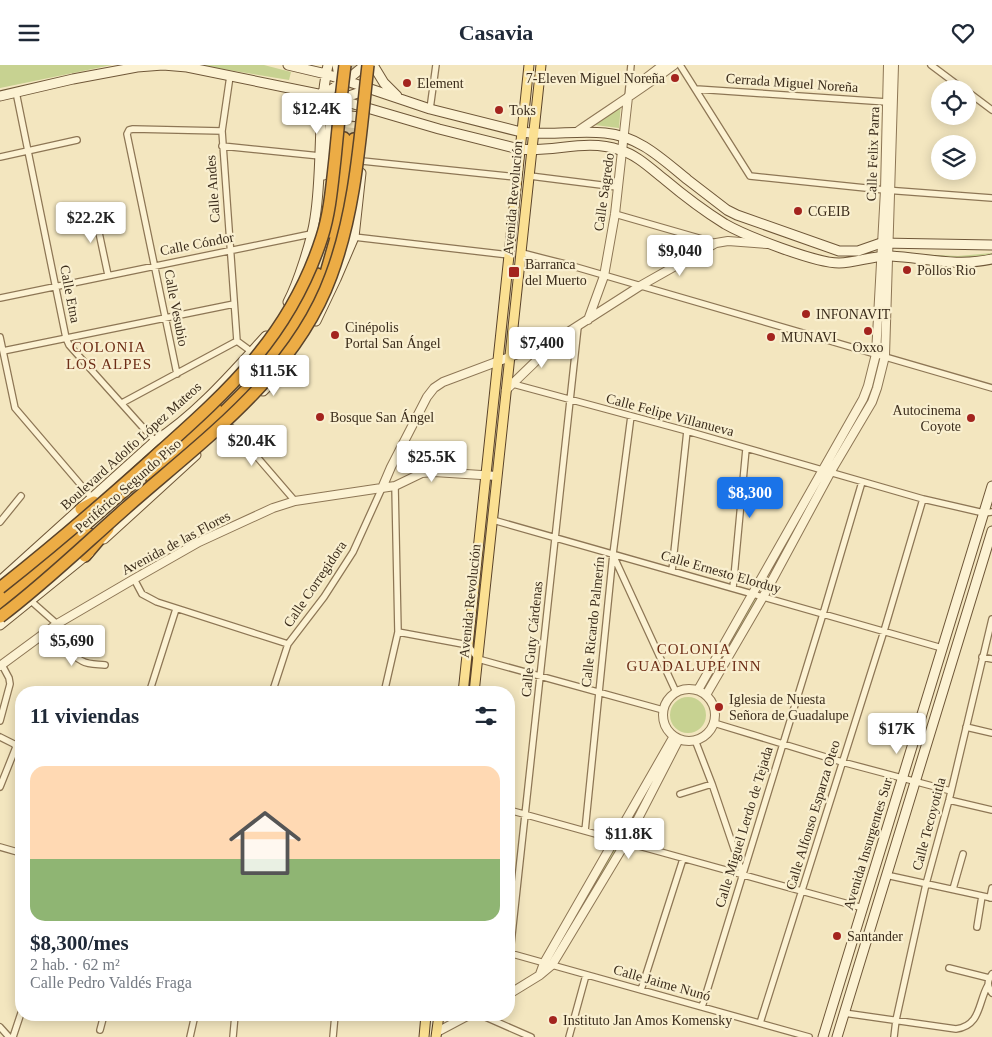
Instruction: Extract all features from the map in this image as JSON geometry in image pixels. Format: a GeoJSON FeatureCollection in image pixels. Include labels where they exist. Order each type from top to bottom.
{"type":"FeatureCollection","features":[{"type":"Feature","properties":{"kind":"highway","name":"Periférico Segundo Piso"},"geometry":{"type":"LineString","coordinates":[[0,582],[116,491],[233,384],[253,357],[276,333],[302,290],[323,235],[332,183],[345,65]]}},
{"type":"Feature","properties":{"kind":"highway","name":"Periférico Segundo Piso"},"geometry":{"type":"LineString","coordinates":[[0,617],[225,421],[271,375],[294,346],[318,307],[331,277],[349,219],[368,66]]}},
{"type":"Feature","properties":{"kind":"highway"},"geometry":{"type":"LineString","coordinates":[[0,599],[215,411],[260,366],[326,273],[342,217],[349,138]]}},
{"type":"Feature","properties":{"kind":"highway"},"geometry":{"type":"LineString","coordinates":[[290,300],[313,292]]}},
{"type":"Feature","properties":{"kind":"highway"},"geometry":{"type":"LineString","coordinates":[[313,292],[318,317]]}},
{"type":"Feature","properties":{"kind":"highway"},"geometry":{"type":"LineString","coordinates":[[0,611],[142,488],[266,371],[288,342],[313,292]]}},
{"type":"Feature","properties":{"kind":"highway"},"geometry":{"type":"LineString","coordinates":[[81,509],[169,437],[253,357]]}},
{"type":"Feature","properties":{"kind":"highway"},"geometry":{"type":"LineString","coordinates":[[164,455],[168,433]]}},
{"type":"Feature","properties":{"kind":"highway"},"geometry":{"type":"LineString","coordinates":[[86,556],[142,488]]}},
{"type":"Feature","properties":{"kind":"main road"},"geometry":{"type":"LineString","coordinates":[[288,65],[327,69],[342,81],[430,109],[521,132],[533,134],[578,131],[624,136],[656,154],[727,210],[792,233],[830,249],[849,252],[858,251],[887,240],[904,243],[992,245]]}},
{"type":"Feature","properties":{"kind":"main road"},"geometry":{"type":"LineString","coordinates":[[346,99],[338,65],[368,66],[402,99]]}},
{"type":"Feature","properties":{"kind":"main road","name":"Avenida Revolución"},"geometry":{"type":"LineString","coordinates":[[464,686],[484,475],[498,362],[529,65]]}},
{"type":"Feature","properties":{"kind":"main road","name":"Avenida Revolución"},"geometry":{"type":"LineString","coordinates":[[475,686],[497,477],[510,387],[510,357],[541,65]]}},
{"type":"Feature","properties":{"kind":"main road"},"geometry":{"type":"LineString","coordinates":[[323,95],[368,66]]}},
{"type":"Feature","properties":{"kind":"main road"},"geometry":{"type":"LineString","coordinates":[[0,625],[86,556],[233,421],[275,379],[298,349],[318,317],[354,237],[369,89],[368,66]]}},
{"type":"Feature","properties":{"kind":"main road"},"geometry":{"type":"LineString","coordinates":[[0,95],[138,67],[187,67],[346,99],[367,109],[519,149],[532,151],[578,145],[596,145],[622,150],[641,161],[724,223],[776,245],[818,259],[837,263],[859,261],[885,255],[958,263],[992,259]]}},
{"type":"Feature","properties":{"kind":"main road","name":"Boulevard Adolfo López Mateos"},"geometry":{"type":"LineString","coordinates":[[93,500],[155,441],[168,433],[253,357],[290,300],[315,219],[323,95],[327,69]]}},
{"type":"Feature","properties":{"kind":"main road"},"geometry":{"type":"LineString","coordinates":[[315,219],[321,199],[332,114],[346,99],[369,89]]}},
{"type":"Feature","properties":{"kind":"main road"},"geometry":{"type":"LineString","coordinates":[[332,114],[359,117],[365,129]]}},
{"type":"Feature","properties":{"kind":"main road"},"geometry":{"type":"LineString","coordinates":[[679,191],[687,179]]}},
{"type":"Feature","properties":{"kind":"main road","name":"Avenida Insurgentes Sur"},"geometry":{"type":"LineString","coordinates":[[823,1037],[942,648],[988,513],[992,486]]}},
{"type":"Feature","properties":{"kind":"main road","name":"Boulevard Adolfo López Mateos"},"geometry":{"type":"LineString","coordinates":[[0,582],[81,509]]}},
{"type":"Feature","properties":{"kind":"main road","name":"Avenida Insurgentes Sur"},"geometry":{"type":"LineString","coordinates":[[837,1037],[992,531]]}},
{"type":"Feature","properties":{"kind":"main road"},"geometry":{"type":"LineString","coordinates":[[424,1037],[425,1021]]}},
{"type":"Feature","properties":{"kind":"main road"},"geometry":{"type":"LineString","coordinates":[[436,1035],[438,1021]]}},
{"type":"Feature","properties":{"kind":"street"},"geometry":{"type":"LineString","coordinates":[[430,109],[436,65]]}},
{"type":"Feature","properties":{"kind":"street","name":"Calle Sagredo"},"geometry":{"type":"LineString","coordinates":[[588,320],[604,276],[618,187],[631,65]]}},
{"type":"Feature","properties":{"kind":"street"},"geometry":{"type":"LineString","coordinates":[[628,97],[637,85],[663,65]]}},
{"type":"Feature","properties":{"kind":"street"},"geometry":{"type":"LineString","coordinates":[[578,131],[641,90],[674,65]]}},
{"type":"Feature","properties":{"kind":"street"},"geometry":{"type":"LineString","coordinates":[[680,65],[750,176],[888,191],[992,198]]}},
{"type":"Feature","properties":{"kind":"street","name":"Calle Felix Parra"},"geometry":{"type":"LineString","coordinates":[[887,240],[888,65]]}},
{"type":"Feature","properties":{"kind":"street","name":"Calle Felix Parra"},"geometry":{"type":"LineString","coordinates":[[887,240],[894,65]]}},
{"type":"Feature","properties":{"kind":"street"},"geometry":{"type":"LineString","coordinates":[[931,65],[951,80]]}},
{"type":"Feature","properties":{"kind":"street","name":"Calle Andes"},"geometry":{"type":"LineString","coordinates":[[230,76],[222,131],[222,146],[237,341]]}},
{"type":"Feature","properties":{"kind":"street","name":"Cerrada Miguel Noreña"},"geometry":{"type":"LineString","coordinates":[[696,89],[887,102]]}},
{"type":"Feature","properties":{"kind":"street","name":"Calle Etna"},"geometry":{"type":"LineString","coordinates":[[16,92],[66,339],[69,345],[155,441]]}},
{"type":"Feature","properties":{"kind":"street"},"geometry":{"type":"LineString","coordinates":[[976,98],[992,111]]}},
{"type":"Feature","properties":{"kind":"street","name":"Calle Vesubio"},"geometry":{"type":"LineString","coordinates":[[177,374],[128,134],[129,130],[133,129],[222,131]]}},
{"type":"Feature","properties":{"kind":"street"},"geometry":{"type":"LineString","coordinates":[[0,157],[77,140]]}},
{"type":"Feature","properties":{"kind":"street"},"geometry":{"type":"LineString","coordinates":[[222,146],[320,156]]}},
{"type":"Feature","properties":{"kind":"street"},"geometry":{"type":"LineString","coordinates":[[362,161],[516,177]]}},
{"type":"Feature","properties":{"kind":"street"},"geometry":{"type":"LineString","coordinates":[[530,175],[618,187]]}},
{"type":"Feature","properties":{"kind":"street"},"geometry":{"type":"LineString","coordinates":[[94,209],[108,275]]}},
{"type":"Feature","properties":{"kind":"street"},"geometry":{"type":"LineString","coordinates":[[614,214],[716,243]]}},
{"type":"Feature","properties":{"kind":"street","name":"Calle Cóndor"},"geometry":{"type":"LineString","coordinates":[[0,298],[311,234]]}},
{"type":"Feature","properties":{"kind":"street"},"geometry":{"type":"LineString","coordinates":[[354,237],[508,255]]}},
{"type":"Feature","properties":{"kind":"street"},"geometry":{"type":"LineString","coordinates":[[698,690],[821,470],[863,399],[876,354],[887,240]]}},
{"type":"Feature","properties":{"kind":"street"},"geometry":{"type":"LineString","coordinates":[[510,387],[530,365],[565,334],[640,287],[716,243],[728,241],[776,245]]}},
{"type":"Feature","properties":{"kind":"street"},"geometry":{"type":"LineString","coordinates":[[522,253],[992,388]]}},
{"type":"Feature","properties":{"kind":"street"},"geometry":{"type":"LineString","coordinates":[[706,695],[764,597],[830,473],[872,402],[885,356],[885,255]]}},
{"type":"Feature","properties":{"kind":"street"},"geometry":{"type":"LineString","coordinates":[[3,351],[234,304]]}},
{"type":"Feature","properties":{"kind":"street","name":"Calle Guty Cárdenas"},"geometry":{"type":"LineString","coordinates":[[515,897],[578,327]]}},
{"type":"Feature","properties":{"kind":"street"},"geometry":{"type":"LineString","coordinates":[[497,477],[434,472],[422,473],[395,486],[382,488],[427,397],[434,388],[523,352],[556,336],[565,334]]}},
{"type":"Feature","properties":{"kind":"street"},"geometry":{"type":"LineString","coordinates":[[0,337],[15,408],[93,500]]}},
{"type":"Feature","properties":{"kind":"street"},"geometry":{"type":"LineString","coordinates":[[122,403],[237,341],[253,357]]}},
{"type":"Feature","properties":{"kind":"street"},"geometry":{"type":"LineString","coordinates":[[523,352],[530,365]]}},
{"type":"Feature","properties":{"kind":"street","name":"Calle Felipe Villanueva"},"geometry":{"type":"LineString","coordinates":[[510,387],[687,431],[922,499],[988,513]]}},
{"type":"Feature","properties":{"kind":"street","name":"Calle Ricardo Palmerín"},"geometry":{"type":"LineString","coordinates":[[585,831],[613,554],[631,416]]}},
{"type":"Feature","properties":{"kind":"street"},"geometry":{"type":"LineString","coordinates":[[232,428],[294,501]]}},
{"type":"Feature","properties":{"kind":"street"},"geometry":{"type":"LineString","coordinates":[[672,571],[687,431]]}},
{"type":"Feature","properties":{"kind":"street"},"geometry":{"type":"LineString","coordinates":[[732,587],[746,449]]}},
{"type":"Feature","properties":{"kind":"street"},"geometry":{"type":"LineString","coordinates":[[391,467],[396,476],[402,480],[409,480]]}},
{"type":"Feature","properties":{"kind":"street"},"geometry":{"type":"LineString","coordinates":[[386,477],[393,481],[395,486],[398,632],[386,686]]}},
{"type":"Feature","properties":{"kind":"street","name":"Calle Miguel Lerdo de Tejada"},"geometry":{"type":"LineString","coordinates":[[702,1007],[862,482]]}},
{"type":"Feature","properties":{"kind":"street","name":"Avenida de las Flores"},"geometry":{"type":"LineString","coordinates":[[1,666],[54,627],[199,542],[273,508],[294,501],[382,488]]}},
{"type":"Feature","properties":{"kind":"street","name":"Calle Corregidora"},"geometry":{"type":"LineString","coordinates":[[274,686],[288,644],[324,597],[353,552],[382,488]]}},
{"type":"Feature","properties":{"kind":"street"},"geometry":{"type":"LineString","coordinates":[[0,522],[21,496]]}},
{"type":"Feature","properties":{"kind":"street","name":"Calle Alfonso Esparza Oteo"},"geometry":{"type":"LineString","coordinates":[[760,1023],[884,631],[922,499]]}},
{"type":"Feature","properties":{"kind":"street","name":"Calle Ernesto Elorduy"},"geometry":{"type":"LineString","coordinates":[[493,520],[942,648]]}},
{"type":"Feature","properties":{"kind":"street"},"geometry":{"type":"LineString","coordinates":[[613,554],[676,692]]}},
{"type":"Feature","properties":{"kind":"street"},"geometry":{"type":"LineString","coordinates":[[134,579],[142,594],[157,602],[288,644]]}},
{"type":"Feature","properties":{"kind":"street"},"geometry":{"type":"LineString","coordinates":[[31,601],[54,627],[75,656],[89,664],[105,665]]}},
{"type":"Feature","properties":{"kind":"street"},"geometry":{"type":"LineString","coordinates":[[151,686],[176,609]]}},
{"type":"Feature","properties":{"kind":"street","name":"Calle Tecoyotitla"},"geometry":{"type":"LineString","coordinates":[[894,1037],[896,1020],[926,884],[949,800],[992,619]]}},
{"type":"Feature","properties":{"kind":"street"},"geometry":{"type":"LineString","coordinates":[[398,632],[468,645],[478,659],[663,710]]}},
{"type":"Feature","properties":{"kind":"street"},"geometry":{"type":"LineString","coordinates":[[982,657],[992,659]]}},
{"type":"Feature","properties":{"kind":"street"},"geometry":{"type":"LineString","coordinates":[[0,721],[10,683],[1,666]]}},
{"type":"Feature","properties":{"kind":"street"},"geometry":{"type":"LineString","coordinates":[[686,689],[698,690],[706,695],[714,707],[714,723],[706,734],[695,740],[676,737],[667,730],[663,722],[663,710],[666,701],[676,692],[686,689]]}},
{"type":"Feature","properties":{"kind":"street"},"geometry":{"type":"LineString","coordinates":[[714,723],[842,762],[951,791]]}},
{"type":"Feature","properties":{"kind":"street"},"geometry":{"type":"LineString","coordinates":[[966,727],[992,733]]}},
{"type":"Feature","properties":{"kind":"street"},"geometry":{"type":"LineString","coordinates":[[0,737],[15,745]]}},
{"type":"Feature","properties":{"kind":"street"},"geometry":{"type":"LineString","coordinates":[[540,975],[544,963],[614,839],[676,737]]}},
{"type":"Feature","properties":{"kind":"street"},"geometry":{"type":"LineString","coordinates":[[515,990],[552,965],[626,842],[676,737]]}},
{"type":"Feature","properties":{"kind":"street"},"geometry":{"type":"LineString","coordinates":[[695,740],[743,875]]}},
{"type":"Feature","properties":{"kind":"street"},"geometry":{"type":"LineString","coordinates":[[0,787],[15,755]]}},
{"type":"Feature","properties":{"kind":"street"},"geometry":{"type":"LineString","coordinates":[[680,794],[712,784]]}},
{"type":"Feature","properties":{"kind":"street"},"geometry":{"type":"LineString","coordinates":[[949,800],[992,810]]}},
{"type":"Feature","properties":{"kind":"street"},"geometry":{"type":"LineString","coordinates":[[515,812],[862,909]]}},
{"type":"Feature","properties":{"kind":"street"},"geometry":{"type":"LineString","coordinates":[[0,847],[15,851]]}},
{"type":"Feature","properties":{"kind":"street"},"geometry":{"type":"LineString","coordinates":[[953,889],[963,854]]}},
{"type":"Feature","properties":{"kind":"street"},"geometry":{"type":"LineString","coordinates":[[641,990],[683,859]]}},
{"type":"Feature","properties":{"kind":"street"},"geometry":{"type":"LineString","coordinates":[[886,875],[991,898],[992,888]]}},
{"type":"Feature","properties":{"kind":"street"},"geometry":{"type":"LineString","coordinates":[[977,927],[982,896]]}},
{"type":"Feature","properties":{"kind":"street","name":"Calle Jaime Nunó"},"geometry":{"type":"LineString","coordinates":[[515,955],[809,1037]]}},
{"type":"Feature","properties":{"kind":"street"},"geometry":{"type":"LineString","coordinates":[[844,1013],[963,1029],[975,1019],[983,993],[991,976],[949,968]]}},
{"type":"Feature","properties":{"kind":"street"},"geometry":{"type":"LineString","coordinates":[[569,1037],[586,975]]}},
{"type":"Feature","properties":{"kind":"street"},"geometry":{"type":"LineString","coordinates":[[988,985],[992,993]]}},
{"type":"Feature","properties":{"kind":"street"},"geometry":{"type":"LineString","coordinates":[[0,1027],[11,1037],[18,1021]]}},
{"type":"Feature","properties":{"kind":"street"},"geometry":{"type":"LineString","coordinates":[[100,1030],[102,1021]]}},
{"type":"Feature","properties":{"kind":"street"},"geometry":{"type":"LineString","coordinates":[[190,1037],[194,1021]]}},
{"type":"Feature","properties":{"kind":"street"},"geometry":{"type":"LineString","coordinates":[[233,1037],[234,1021]]}},
{"type":"Feature","properties":{"kind":"street"},"geometry":{"type":"LineString","coordinates":[[333,1037],[334,1021]]}},
{"type":"Feature","properties":{"kind":"street"},"geometry":{"type":"LineString","coordinates":[[436,1035],[459,1021]]}},
{"type":"Feature","properties":{"kind":"street"},"geometry":{"type":"LineString","coordinates":[[495,1021],[531,1037]]}},
{"type":"Feature","properties":{"kind":"green space"},"geometry":{"type":"Polygon","coordinates":[[[0,65],[112,65],[0,88],[0,65]]]}},
{"type":"Feature","properties":{"kind":"green space"},"geometry":{"type":"Polygon","coordinates":[[[198,65],[264,65],[291,72],[289,80],[198,65]]]}},
{"type":"Feature","properties":{"kind":"green space"},"geometry":{"type":"Polygon","coordinates":[[[621,103],[619,128],[595,125],[621,103]]]}},
{"type":"Feature","properties":{"kind":"green space"},"geometry":{"type":"Polygon","coordinates":[[[893,253],[958,256],[992,253],[992,257],[958,260],[893,253]]]}},
{"type":"Feature","properties":{"kind":"green space"},"geometry":{"type":"Polygon","coordinates":[[[755,599],[759,600],[707,688],[705,687],[755,599]]]}},
{"type":"Feature","properties":{"kind":"green space"},"geometry":{"type":"Polygon","coordinates":[[[688,697],[695,698],[701,702],[705,708],[705,722],[701,728],[695,732],[688,733],[681,732],[675,728],[671,722],[670,715],[671,708],[675,702],[681,698],[688,697]]]}},
{"type":"Feature","properties":{"kind":"green space"},"geometry":{"type":"Polygon","coordinates":[[[672,745],[626,837],[620,836],[672,745]]]}},
{"type":"Feature","properties":{"kind":"green space"},"geometry":{"type":"Polygon","coordinates":[[[614,849],[619,851],[563,942],[551,957],[614,849]]]}},
{"type":"Feature","properties":{"kind":"tunnel"},"geometry":{"type":"LineString","coordinates":[[344,138],[353,65]]}},
{"type":"Feature","properties":{"kind":"tunnel"},"geometry":{"type":"LineString","coordinates":[[354,139],[360,83]]}},
{"type":"Feature","properties":{"kind":"place","name":"7-Eleven Miguel Noreña"},"geometry":{"type":"Point","coordinates":[675,78]}},
{"type":"Feature","properties":{"kind":"place","name":"Element"},"geometry":{"type":"Point","coordinates":[407,83]}},
{"type":"Feature","properties":{"kind":"place","name":"Toks"},"geometry":{"type":"Point","coordinates":[499,110]}},
{"type":"Feature","properties":{"kind":"place","name":"CGEIB"},"geometry":{"type":"Point","coordinates":[798,211]}},
{"type":"Feature","properties":{"kind":"place","name":"Pollos Rio"},"geometry":{"type":"Point","coordinates":[907,270]}},
{"type":"Feature","properties":{"kind":"place","name":"Barranca del Muerto"},"geometry":{"type":"Point","coordinates":[514,272]}},
{"type":"Feature","properties":{"kind":"place","name":"INFONAVIT"},"geometry":{"type":"Point","coordinates":[806,314]}},
{"type":"Feature","properties":{"kind":"place","name":"Oxxo"},"geometry":{"type":"Point","coordinates":[868,331]}},
{"type":"Feature","properties":{"kind":"place","name":"Cinépolis Portal San Ángel"},"geometry":{"type":"Point","coordinates":[335,335]}},
{"type":"Feature","properties":{"kind":"place","name":"MUNAVI"},"geometry":{"type":"Point","coordinates":[771,337]}},
{"type":"Feature","properties":{"kind":"place","name":"Bosque San Ángel"},"geometry":{"type":"Point","coordinates":[320,417]}},
{"type":"Feature","properties":{"kind":"place","name":"Autocinema Coyote"},"geometry":{"type":"Point","coordinates":[971,418]}},
{"type":"Feature","properties":{"kind":"place","name":"Iglesia de Nuesta Señora de Guadalupe"},"geometry":{"type":"Point","coordinates":[719,707]}},
{"type":"Feature","properties":{"kind":"place","name":"Santander"},"geometry":{"type":"Point","coordinates":[837,936]}},
{"type":"Feature","properties":{"kind":"place","name":"Instituto Jan Amos Komensky"},"geometry":{"type":"Point","coordinates":[553,1020]}},
{"type":"Feature","properties":{"kind":"district","name":"COLONIA LOS ALPES"},"geometry":{"type":"Point","coordinates":[109,356]}},
{"type":"Feature","properties":{"kind":"district","name":"COLONIA GUADALUPE INN"},"geometry":{"type":"Point","coordinates":[694,658]}}]}
